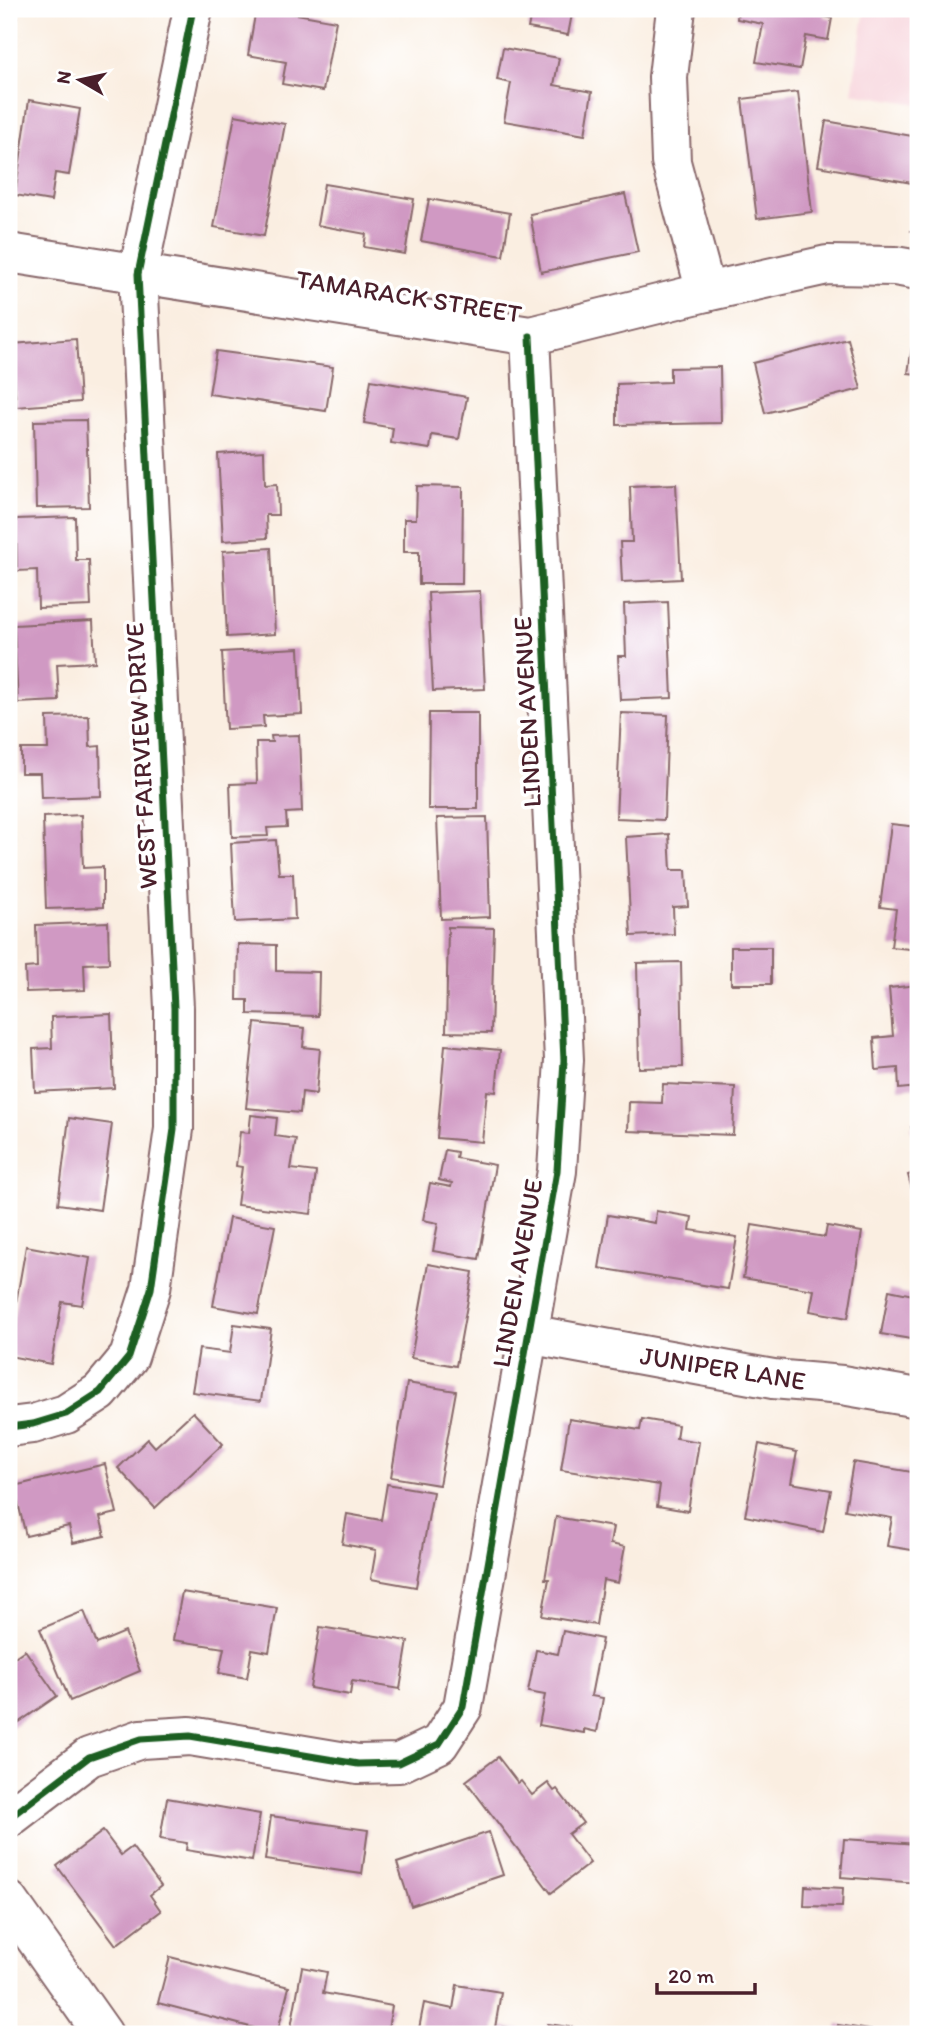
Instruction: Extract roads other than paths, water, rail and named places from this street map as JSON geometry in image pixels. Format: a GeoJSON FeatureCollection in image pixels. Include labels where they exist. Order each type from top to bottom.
{"type":"FeatureCollection","features":[{"type":"Feature","properties":{"kind":"street","name":"WEST FAIRVIEW DRIVE"},"geometry":{"type":"LineString","coordinates":[[9,1427],[66,1415],[100,1392],[129,1357],[151,1289],[174,1129],[174,1009],[138,274],[193,9]]}},
{"type":"Feature","properties":{"kind":"street"},"geometry":{"type":"LineString","coordinates":[[677,9],[668,77],[671,162],[706,292]]}},
{"type":"Feature","properties":{"kind":"street","name":"TAMARACK STREET"},"geometry":{"type":"LineString","coordinates":[[9,253],[530,337],[706,292],[827,265],[895,266],[918,270]]}},
{"type":"Feature","properties":{"kind":"street","name":"LINDEN AVENUE"},"geometry":{"type":"LineString","coordinates":[[9,1818],[89,1757],[141,1739],[190,1736],[358,1764],[399,1763],[439,1744],[463,1707],[556,1171],[564,1060],[530,337]]}},
{"type":"Feature","properties":{"kind":"street","name":"JUNIPER LANE"},"geometry":{"type":"LineString","coordinates":[[528,1334],[773,1379],[842,1385],[918,1398]]}},
{"type":"Feature","properties":{"kind":"street"},"geometry":{"type":"LineString","coordinates":[[9,1901],[103,2034]]}}]}
